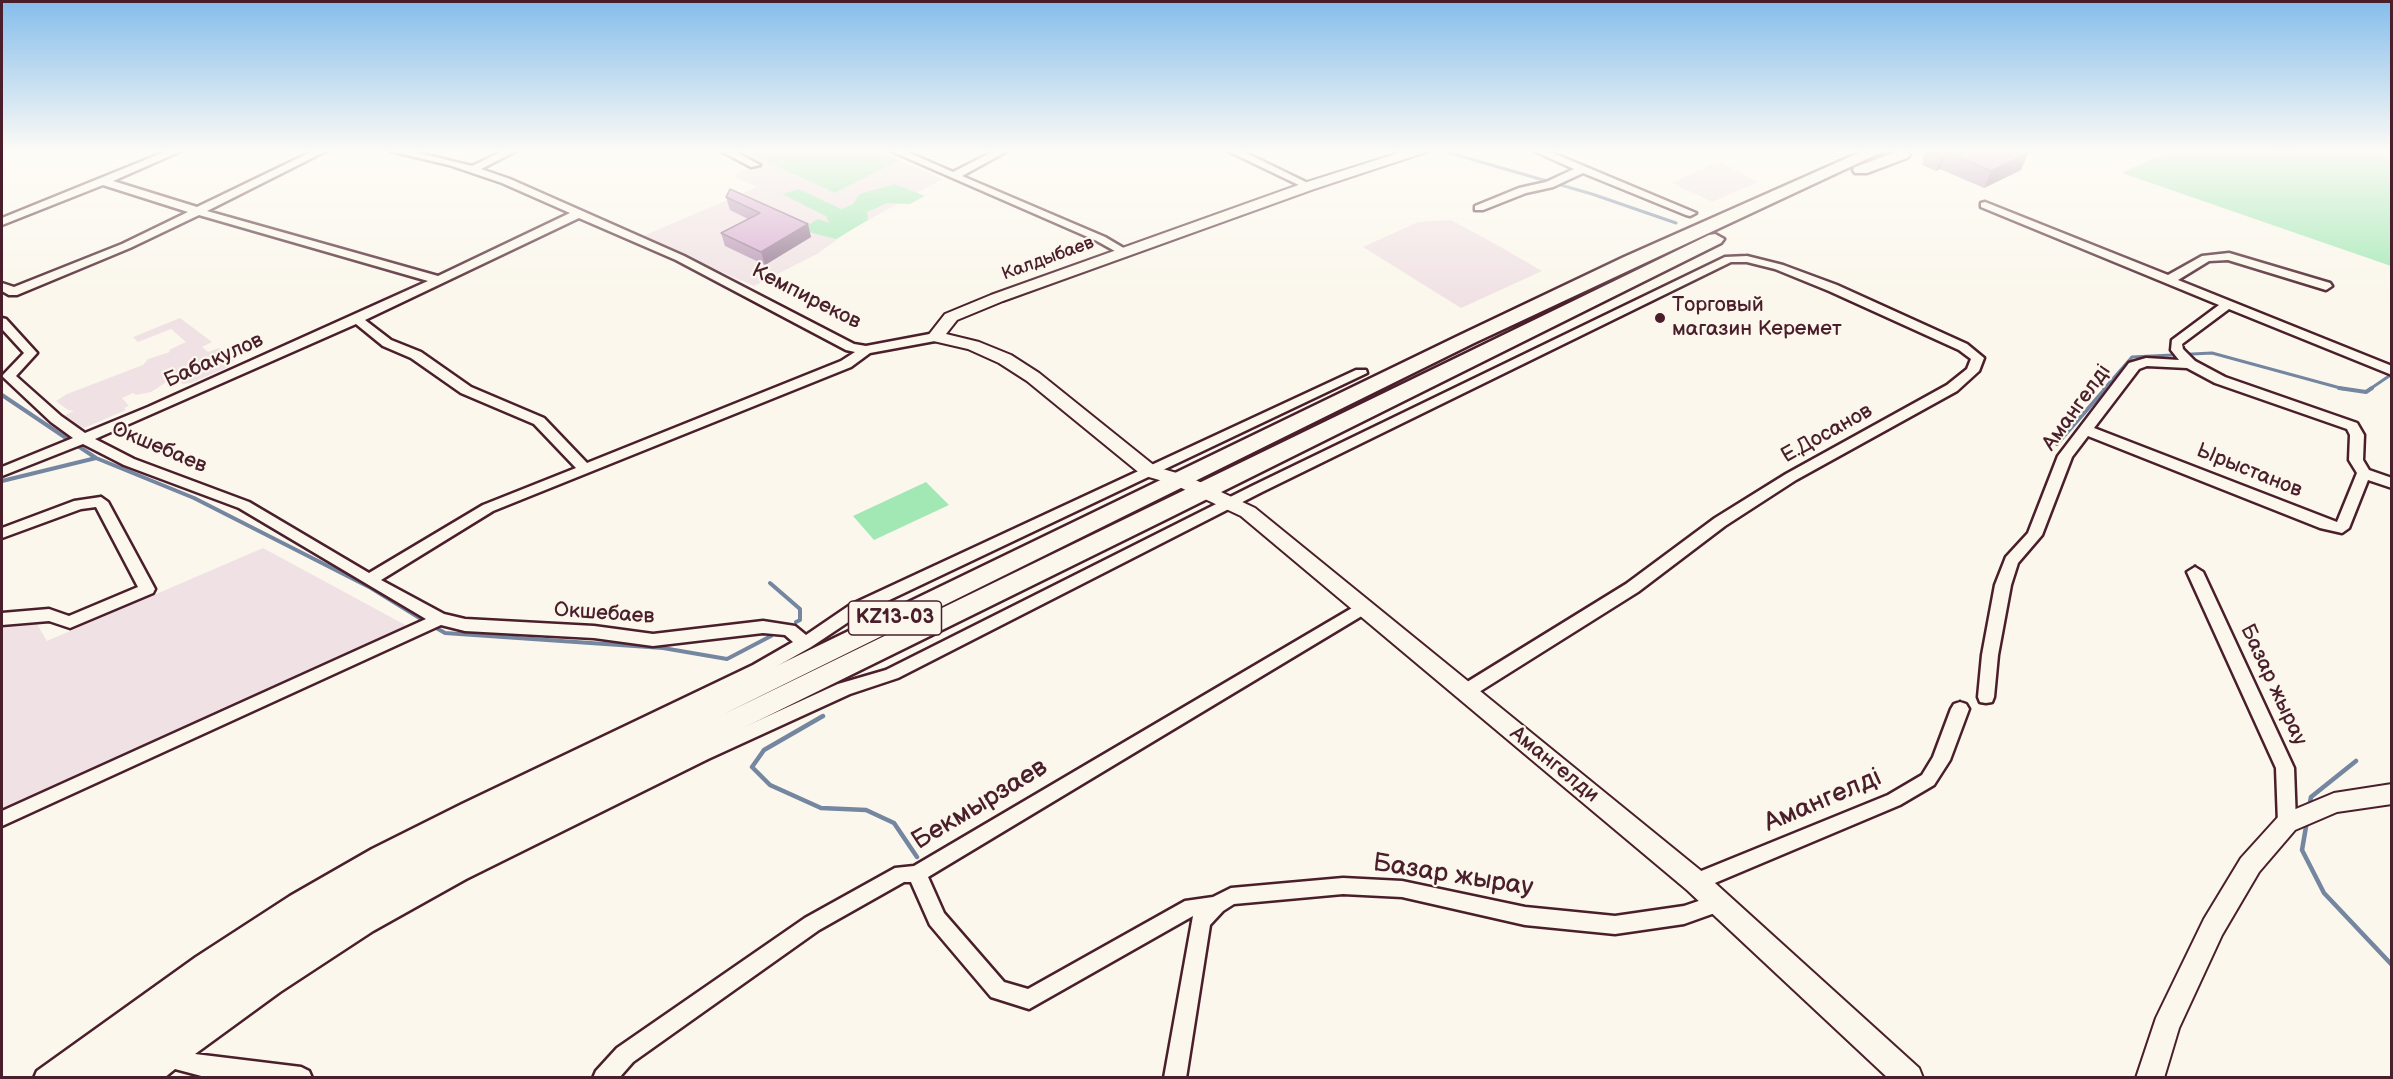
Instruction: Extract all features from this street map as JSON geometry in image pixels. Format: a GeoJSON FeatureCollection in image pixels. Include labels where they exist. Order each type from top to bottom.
{"type":"FeatureCollection","features":[{"type":"Feature","properties":{"kind":"highway","name":"KZ13-03"},"geometry":{"type":"LineString","coordinates":[[77,1077],[180,1000],[282,932],[423,849],[1179,480],[1640,267],[1776,201]]}},
{"type":"Feature","properties":{"kind":"highway","name":"KZ13-03"},"geometry":{"type":"LineString","coordinates":[[1751,214],[1783,201]]}},
{"type":"Feature","properties":{"kind":"highway","name":"KZ13-03"},"geometry":{"type":"LineString","coordinates":[[118,1077],[183,1026],[272,967],[381,900],[492,839],[1206,491],[1640,267]]}},
{"type":"Feature","properties":{"kind":"main road","name":"Калдыбаев"},"geometry":{"type":"LineString","coordinates":[[935,337],[945,322],[960,313],[1267,201]]}},
{"type":"Feature","properties":{"kind":"main road","name":"Кемпиреков"},"geometry":{"type":"LineString","coordinates":[[935,337],[973,345],[1019,368],[1149,471],[1179,480]]}},
{"type":"Feature","properties":{"kind":"main road","name":"Амангелди"},"geometry":{"type":"LineString","coordinates":[[1179,480],[1248,512],[1696,882],[1909,1077]]}},
{"type":"Feature","properties":{"kind":"main road"},"geometry":{"type":"LineString","coordinates":[[2150,1077],[2166,1028],[2213,927],[2250,865],[2287,822],[2334,803],[2391,794]]}},
{"type":"Feature","properties":{"kind":"street"},"geometry":{"type":"LineString","coordinates":[[2,222],[53,201]]}},
{"type":"Feature","properties":{"kind":"street"},"geometry":{"type":"LineString","coordinates":[[167,201],[439,280]]}},
{"type":"Feature","properties":{"kind":"street"},"geometry":{"type":"LineString","coordinates":[[2,286],[13,292],[55,276],[126,246],[217,201]]}},
{"type":"Feature","properties":{"kind":"street","name":"Кемпиреков"},"geometry":{"type":"LineString","coordinates":[[553,201],[680,258],[850,347],[866,350],[935,337]]}},
{"type":"Feature","properties":{"kind":"street"},"geometry":{"type":"LineString","coordinates":[[1013,201],[1101,239],[1126,253]]}},
{"type":"Feature","properties":{"kind":"street"},"geometry":{"type":"LineString","coordinates":[[1479,208],[1495,201]]}},
{"type":"Feature","properties":{"kind":"street"},"geometry":{"type":"LineString","coordinates":[[1662,201],[1690,213]]}},
{"type":"Feature","properties":{"kind":"street"},"geometry":{"type":"LineString","coordinates":[[1985,205],[2391,371]]}},
{"type":"Feature","properties":{"kind":"street","name":"Бабакулов"},"geometry":{"type":"LineString","coordinates":[[2,472],[357,319],[580,213]]}},
{"type":"Feature","properties":{"kind":"street"},"geometry":{"type":"LineString","coordinates":[[2169,280],[2206,258],[2229,256],[2326,286]]}},
{"type":"Feature","properties":{"kind":"street","name":"Е.Досанов"},"geometry":{"type":"LineString","coordinates":[[1232,503],[1729,259],[1747,259],[1779,267],[1833,288],[1963,347],[1978,358],[1973,371],[1952,388],[1791,477],[1747,505],[1632,588],[1465,692]]}},
{"type":"Feature","properties":{"kind":"street"},"geometry":{"type":"LineString","coordinates":[[2227,304],[2176,343],[2177,350],[2190,364],[2220,380],[2352,426],[2357,435],[2356,460],[2364,473],[2391,483]]}},
{"type":"Feature","properties":{"kind":"street"},"geometry":{"type":"LineString","coordinates":[[357,319],[387,343],[416,355],[466,390],[539,421],[585,468]]}},
{"type":"Feature","properties":{"kind":"street","name":"Окшебаев"},"geometry":{"type":"LineString","coordinates":[[2,322],[31,353],[5,378],[83,438],[129,462],[244,505],[369,580],[440,619],[465,625],[594,632],[653,639],[763,627],[789,630],[806,643]]}},
{"type":"Feature","properties":{"kind":"street"},"geometry":{"type":"LineString","coordinates":[[369,580],[488,508],[846,364],[866,350]]}},
{"type":"Feature","properties":{"kind":"street","name":"Амангелді"},"geometry":{"type":"LineString","coordinates":[[1986,697],[1990,655],[2002,585],[2011,561],[2035,535],[2065,456],[2134,366],[2146,362],[2190,364]]}},
{"type":"Feature","properties":{"kind":"street"},"geometry":{"type":"LineString","coordinates":[[45,1077],[203,963],[297,902],[468,809],[759,669],[806,643],[856,609],[1360,373]]}},
{"type":"Feature","properties":{"kind":"street","name":"Ырыстанов"},"geometry":{"type":"LineString","coordinates":[[2086,430],[2325,524],[2342,528],[2364,473]]}},
{"type":"Feature","properties":{"kind":"street"},"geometry":{"type":"LineString","coordinates":[[2,533],[79,504],[100,502],[147,589],[70,622],[49,615],[2,619]]}},
{"type":"Feature","properties":{"kind":"street"},"geometry":{"type":"LineString","coordinates":[[146,1077],[264,992],[366,925],[459,873],[723,744],[844,689],[892,674],[1232,503]]}},
{"type":"Feature","properties":{"kind":"street","name":"Базар жырау"},"geometry":{"type":"LineString","coordinates":[[2195,572],[2285,768],[2287,822]]}},
{"type":"Feature","properties":{"kind":"street","name":"Бекмырзаев"},"geometry":{"type":"LineString","coordinates":[[604,1077],[625,1055],[812,924],[902,874],[916,874],[1364,607]]}},
{"type":"Feature","properties":{"kind":"street"},"geometry":{"type":"LineString","coordinates":[[2,819],[440,619]]}},
{"type":"Feature","properties":{"kind":"street","name":"Амангелді"},"geometry":{"type":"LineString","coordinates":[[1696,882],[1894,801],[1928,780],[1941,760],[1960,709]]}},
{"type":"Feature","properties":{"kind":"street","name":"Базар жырау"},"geometry":{"type":"LineString","coordinates":[[916,874],[937,919],[998,990],[1029,999],[1192,906],[1216,905],[1231,896],[1355,887],[1402,890],[1525,916],[1615,925],[1684,915],[1719,903]]}},
{"type":"Feature","properties":{"kind":"street"},"geometry":{"type":"LineString","coordinates":[[1175,1077],[1201,921],[1216,905]]}},
{"type":"Feature","properties":{"kind":"street"},"geometry":{"type":"LineString","coordinates":[[171,1058],[200,1066],[301,1077]]}},
{"type":"Feature","properties":{"kind":"shaded area"},"geometry":{"type":"Polygon","coordinates":[[[724,201],[902,201],[852,229],[817,254],[754,286],[641,237],[724,201]]]}},
{"type":"Feature","properties":{"kind":"shaded area"},"geometry":{"type":"Polygon","coordinates":[[[1451,220],[1542,271],[1461,308],[1363,247],[1418,222],[1451,220]]]}},
{"type":"Feature","properties":{"kind":"shaded area"},"geometry":{"type":"Polygon","coordinates":[[[180,318],[212,342],[202,347],[208,352],[219,348],[234,361],[229,363],[231,366],[191,383],[182,384],[174,377],[151,392],[136,395],[133,393],[122,398],[129,406],[124,408],[126,410],[84,428],[56,419],[74,411],[68,410],[56,401],[67,394],[143,365],[148,359],[170,352],[169,350],[186,342],[171,329],[138,342],[133,337],[180,318]]]}},
{"type":"Feature","properties":{"kind":"shaded area"},"geometry":{"type":"Polygon","coordinates":[[[263,548],[409,627],[2,816],[2,628],[37,624],[47,641],[263,548]]]}},
{"type":"Feature","properties":{"kind":"green space"},"geometry":{"type":"Polygon","coordinates":[[[797,201],[825,201],[841,209],[852,205],[855,201],[915,201],[910,204],[887,203],[867,212],[868,220],[836,239],[809,232],[805,227],[818,219],[829,223],[826,216],[797,201]]]}},
{"type":"Feature","properties":{"kind":"green space"},"geometry":{"type":"Polygon","coordinates":[[[2204,201],[2391,201],[2391,266],[2204,201]]]}},
{"type":"Feature","properties":{"kind":"green space"},"geometry":{"type":"Polygon","coordinates":[[[926,482],[949,505],[874,540],[853,516],[926,482]]]}},
{"type":"Feature","properties":{"kind":"building"},"geometry":{"type":"Polygon","coordinates":[[[735,201],[758,201],[808,224],[761,252],[721,233],[760,213],[735,201]]]}},
{"type":"Feature","properties":{"kind":"waterway"},"geometry":{"type":"LineString","coordinates":[[1613,201],[1676,223]]}},
{"type":"Feature","properties":{"kind":"waterway"},"geometry":{"type":"LineString","coordinates":[[2104,389],[2132,357],[2212,353],[2342,388]]}},
{"type":"Feature","properties":{"kind":"waterway"},"geometry":{"type":"LineString","coordinates":[[2370,389],[2392,374]]}},
{"type":"Feature","properties":{"kind":"waterway"},"geometry":{"type":"LineString","coordinates":[[2057,444],[2106,388]]}},
{"type":"Feature","properties":{"kind":"waterway"},"geometry":{"type":"LineString","coordinates":[[2342,388],[2366,392],[2372,388]]}},
{"type":"Feature","properties":{"kind":"waterway"},"geometry":{"type":"LineString","coordinates":[[2,395],[69,440]]}},
{"type":"Feature","properties":{"kind":"waterway"},"geometry":{"type":"LineString","coordinates":[[75,444],[96,458]]}},
{"type":"Feature","properties":{"kind":"waterway"},"geometry":{"type":"LineString","coordinates":[[2,481],[96,458]]}},
{"type":"Feature","properties":{"kind":"waterway"},"geometry":{"type":"LineString","coordinates":[[96,458],[194,498],[371,588],[426,622]]}},
{"type":"Feature","properties":{"kind":"waterway"},"geometry":{"type":"LineString","coordinates":[[770,583],[800,609],[800,620],[796,622]]}},
{"type":"Feature","properties":{"kind":"waterway"},"geometry":{"type":"LineString","coordinates":[[433,626],[445,633],[663,648],[727,659],[771,636]]}},
{"type":"Feature","properties":{"kind":"waterway"},"geometry":{"type":"LineString","coordinates":[[823,716],[764,750],[752,767],[770,785],[821,808],[866,810],[894,823],[917,857]]}},
{"type":"Feature","properties":{"kind":"waterway"},"geometry":{"type":"LineString","coordinates":[[2309,808],[2311,797],[2356,761]]}},
{"type":"Feature","properties":{"kind":"waterway"},"geometry":{"type":"LineString","coordinates":[[2307,821],[2302,850],[2324,893],[2392,965]]}},
{"type":"Feature","properties":{"kind":"place","name":"Торговый магазин Керемет"},"geometry":{"type":"Point","coordinates":[1660,318]}}]}
